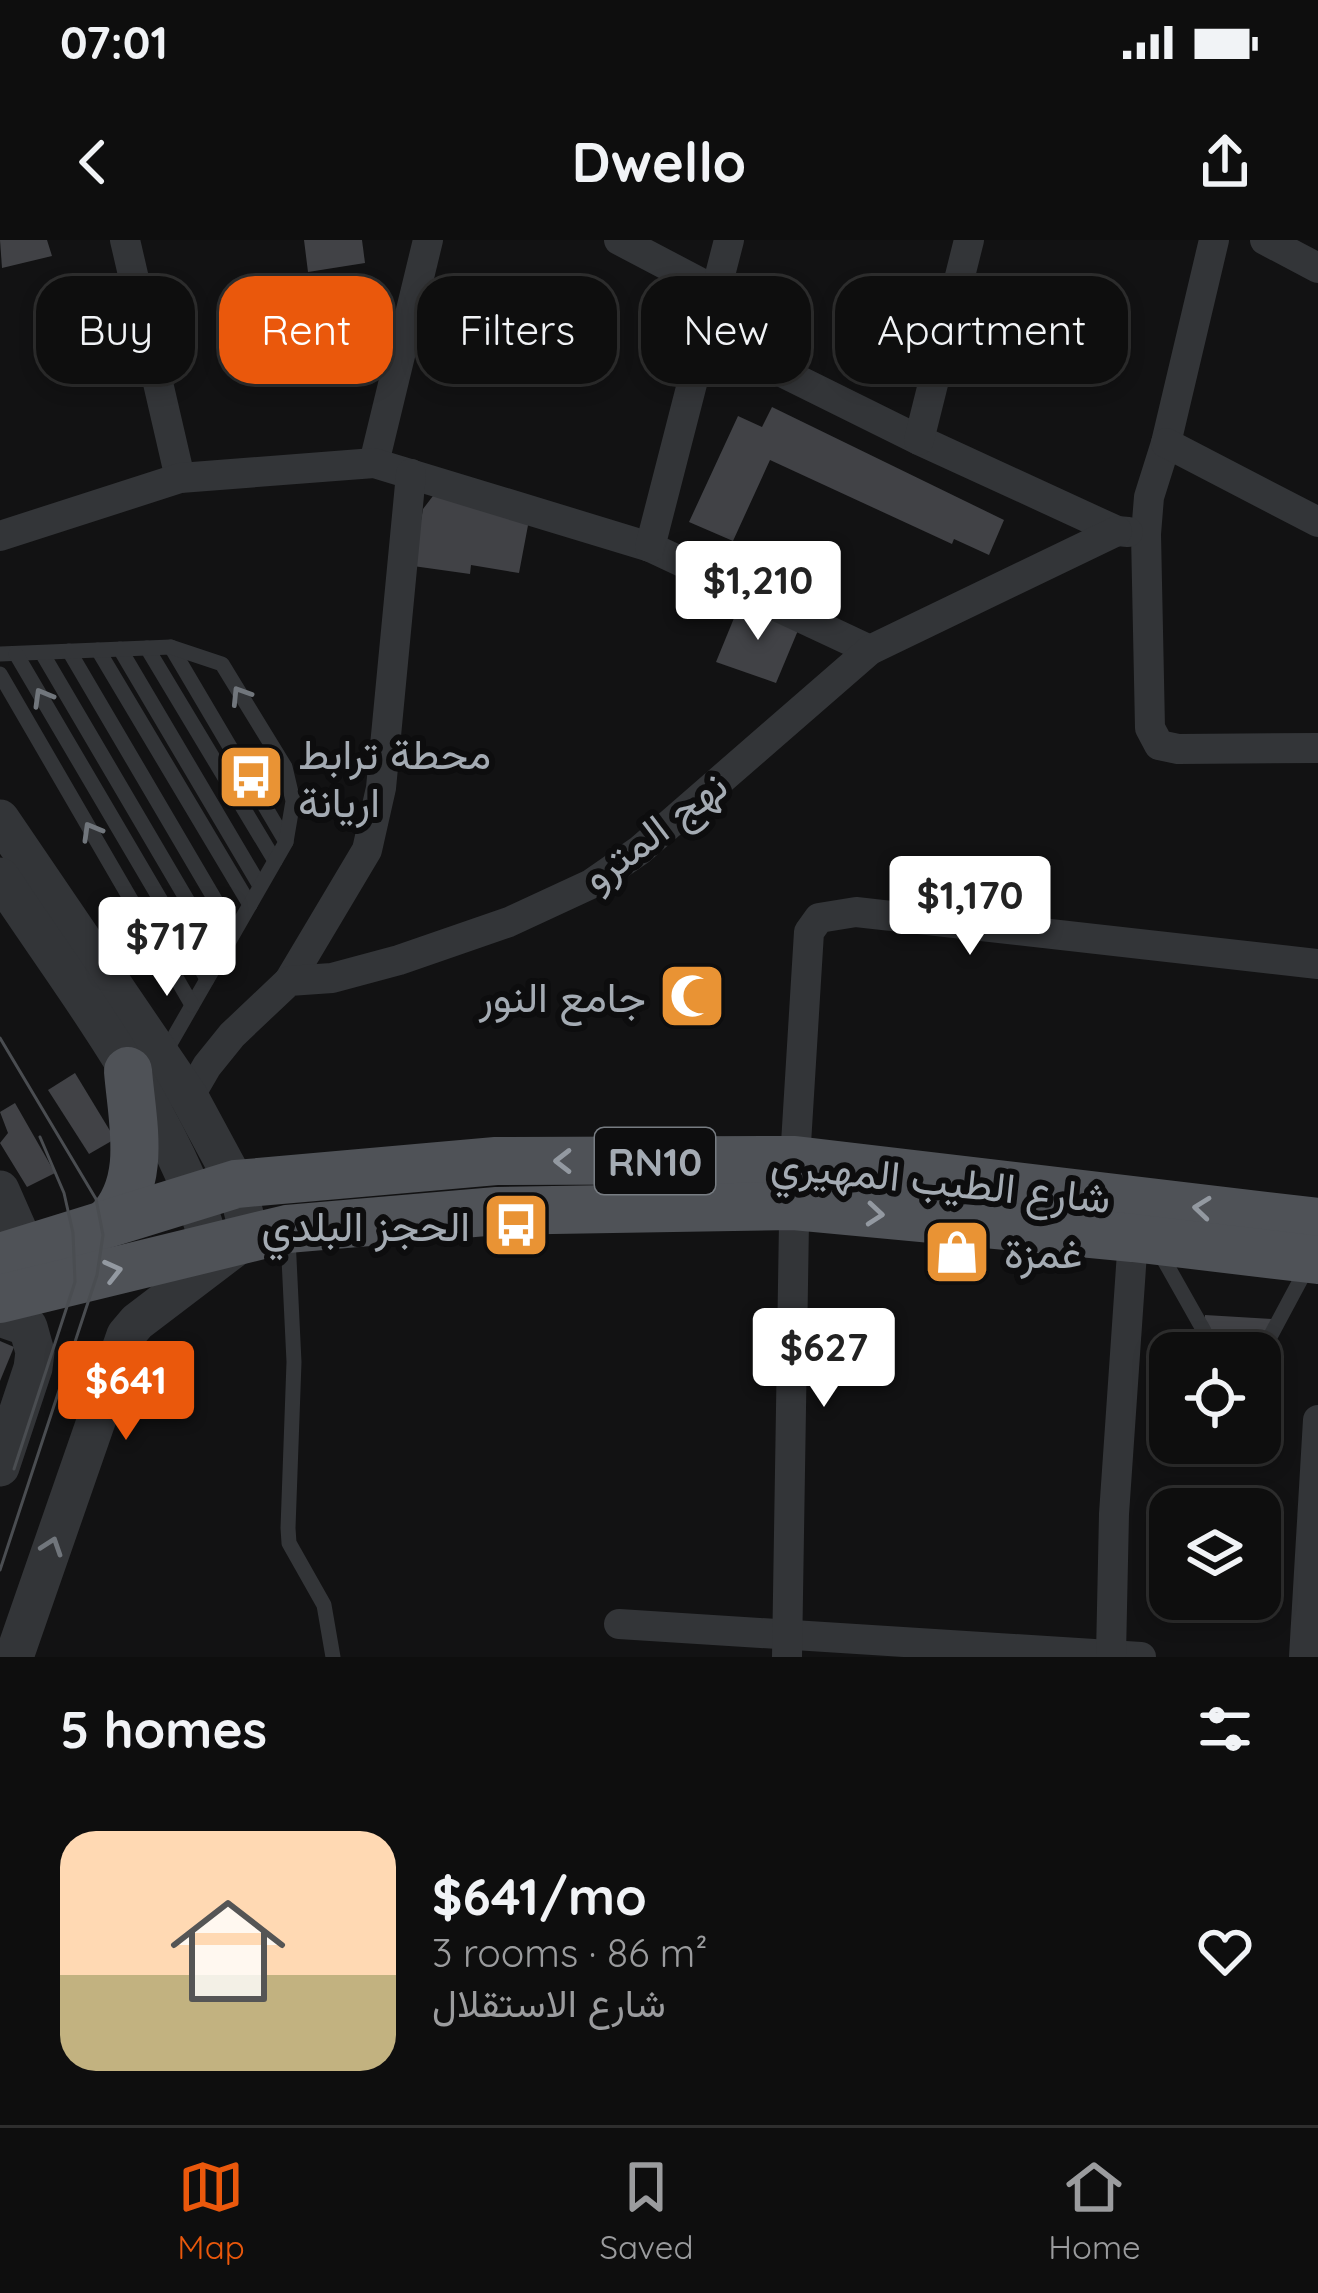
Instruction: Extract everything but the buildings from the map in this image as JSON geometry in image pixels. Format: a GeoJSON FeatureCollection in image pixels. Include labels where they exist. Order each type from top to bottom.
{"type":"FeatureCollection","features":[{"type":"Feature","properties":{"kind":"main road"},"geometry":{"type":"LineString","coordinates":[[108,1222],[128,1197],[145,1065]]}},
{"type":"Feature","properties":{"kind":"main road","name":"شارع الطيب المهيري"},"geometry":{"type":"LineString","coordinates":[[13,1253],[216,1190],[496,1161],[794,1183],[1316,1247]]}},
{"type":"Feature","properties":{"kind":"main road","name":"شارع الطيب المهيري"},"geometry":{"type":"LineString","coordinates":[[0,1299],[249,1238],[794,1183],[1143,1239],[1316,1247]]}},
{"type":"Feature","properties":{"kind":"street"},"geometry":{"type":"LineString","coordinates":[[125,240],[179,478]]}},
{"type":"Feature","properties":{"kind":"street"},"geometry":{"type":"LineString","coordinates":[[374,463],[428,240]]}},
{"type":"Feature","properties":{"kind":"street"},"geometry":{"type":"LineString","coordinates":[[619,240],[687,276]]}},
{"type":"Feature","properties":{"kind":"street"},"geometry":{"type":"LineString","coordinates":[[720,276],[729,240]]}},
{"type":"Feature","properties":{"kind":"street"},"geometry":{"type":"LineString","coordinates":[[919,440],[969,240]]}},
{"type":"Feature","properties":{"kind":"street"},"geometry":{"type":"LineString","coordinates":[[1214,240],[1166,443],[1132,532],[1150,728],[1159,745],[1178,749],[1318,748]]}},
{"type":"Feature","properties":{"kind":"street"},"geometry":{"type":"LineString","coordinates":[[1265,240],[1318,268]]}},
{"type":"Feature","properties":{"kind":"street"},"geometry":{"type":"LineString","coordinates":[[650,548],[692,384]]}},
{"type":"Feature","properties":{"kind":"street"},"geometry":{"type":"LineString","coordinates":[[806,384],[919,440],[1132,532]]}},
{"type":"Feature","properties":{"kind":"street"},"geometry":{"type":"LineString","coordinates":[[1166,443],[1318,522]]}},
{"type":"Feature","properties":{"kind":"street"},"geometry":{"type":"LineString","coordinates":[[0,536],[179,478],[374,463],[650,548],[870,650]]}},
{"type":"Feature","properties":{"kind":"street"},"geometry":{"type":"LineString","coordinates":[[189,1097],[232,1035],[290,981],[367,850],[381,788],[411,474]]}},
{"type":"Feature","properties":{"kind":"street","name":"نهج المترو"},"geometry":{"type":"LineString","coordinates":[[290,981],[332,978],[399,960],[509,922],[590,884],[640,850],[870,650],[1132,532]]}},
{"type":"Feature","properties":{"kind":"street"},"geometry":{"type":"LineString","coordinates":[[0,820],[216,1190],[249,1238],[136,1322],[126,1335],[14,1657]]}},
{"type":"Feature","properties":{"kind":"street"},"geometry":{"type":"LineString","coordinates":[[0,877],[145,1065],[189,1097],[216,1190]]}},
{"type":"Feature","properties":{"kind":"street"},"geometry":{"type":"LineString","coordinates":[[788,1646],[794,1183],[809,932],[819,917],[856,912],[1318,964]]}},
{"type":"Feature","properties":{"kind":"street"},"geometry":{"type":"LineString","coordinates":[[0,1190],[13,1253]]}},
{"type":"Feature","properties":{"kind":"street"},"geometry":{"type":"LineString","coordinates":[[620,1624],[788,1646],[1126,1656],[1114,1514],[1143,1239]]}},
{"type":"Feature","properties":{"kind":"street"},"geometry":{"type":"LineString","coordinates":[[0,1317],[20,1321],[32,1336],[33,1368],[9,1408],[0,1466]]}},
{"type":"Feature","properties":{"kind":"street"},"geometry":{"type":"LineString","coordinates":[[1304,1657],[1318,1420]]}},
{"type":"Feature","properties":{"kind":"lane"},"geometry":{"type":"LineString","coordinates":[[171,647],[286,842]]}},
{"type":"Feature","properties":{"kind":"lane"},"geometry":{"type":"LineString","coordinates":[[145,1065],[192,1005],[250,905],[274,861],[286,842],[293,801],[285,767],[222,664],[171,647],[8,654],[207,979]]}},
{"type":"Feature","properties":{"kind":"lane"},"geometry":{"type":"LineString","coordinates":[[147,648],[274,861]]}},
{"type":"Feature","properties":{"kind":"lane"},"geometry":{"type":"LineString","coordinates":[[120,649],[260,886]]}},
{"type":"Feature","properties":{"kind":"lane"},"geometry":{"type":"LineString","coordinates":[[98,650],[250,905]]}},
{"type":"Feature","properties":{"kind":"lane"},"geometry":{"type":"LineString","coordinates":[[69,651],[234,932]]}},
{"type":"Feature","properties":{"kind":"lane"},"geometry":{"type":"LineString","coordinates":[[42,653],[220,956]]}},
{"type":"Feature","properties":{"kind":"lane"},"geometry":{"type":"LineString","coordinates":[[0,674],[192,1005]]}},
{"type":"Feature","properties":{"kind":"lane"},"geometry":{"type":"LineString","coordinates":[[249,1238],[294,1362],[290,1543],[324,1605],[333,1657]]}},
{"type":"Feature","properties":{"kind":"lane"},"geometry":{"type":"LineString","coordinates":[[1143,1239],[1204,1331]]}},
{"type":"Feature","properties":{"kind":"lane"},"geometry":{"type":"LineString","coordinates":[[1272,1332],[1316,1247]]}},
{"type":"Feature","properties":{"kind":"tram line"},"geometry":{"type":"LineString","coordinates":[[0,1038],[96,1199],[103,1235],[97,1275],[0,1570]]}},
{"type":"Feature","properties":{"kind":"tram line"},"geometry":{"type":"LineString","coordinates":[[14,1469],[75,1282],[73,1233],[64,1193],[40,1137]]}},
{"type":"Feature","properties":{"kind":"place","name":"محطة ترابط اريانة"},"geometry":{"type":"Point","coordinates":[251,777]}},
{"type":"Feature","properties":{"kind":"place","name":"جامع النور"},"geometry":{"type":"Point","coordinates":[692,996]}},
{"type":"Feature","properties":{"kind":"place","name":"الحجز البلدي"},"geometry":{"type":"Point","coordinates":[516,1225]}},
{"type":"Feature","properties":{"kind":"place","name":"غمزة"},"geometry":{"type":"Point","coordinates":[957,1252]}}]}
